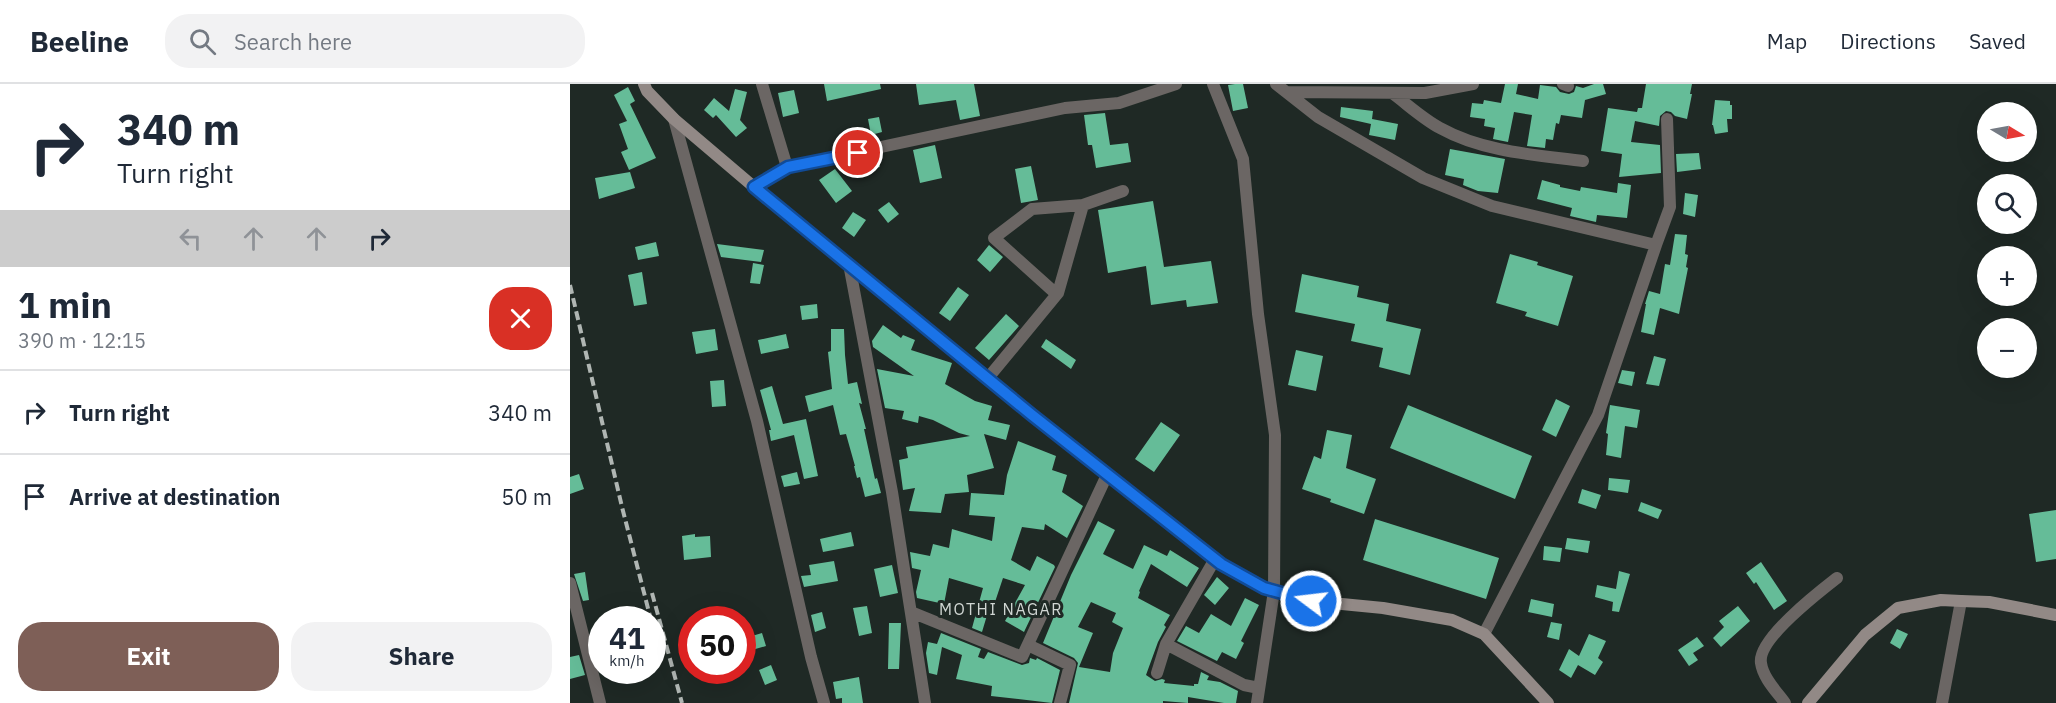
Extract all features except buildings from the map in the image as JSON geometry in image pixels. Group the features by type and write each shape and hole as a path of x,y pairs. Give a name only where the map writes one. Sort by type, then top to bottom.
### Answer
{"main road":[{"path":"644,84 647,91 674,119 754,187 1107,475 1215,559 1264,588 1311,601 1383,608 1452,620 1484,634 1548,703"},
{"path":"1808,703 1865,635 1898,608 1941,600 1989,602 2056,615"}],"street":[{"path":"762,84 788,167"},
{"path":"754,187 788,167 1065,108 1119,103 1176,84"},
{"path":"1213,84 1243,159 1258,314 1275,435 1274,591 1257,703"},
{"path":"1281,88 1425,93 1473,84"},
{"path":"1281,88 1318,117 1414,172 1482,202 1656,246"},
{"path":"1392,93 1440,128 1482,145 1531,155 1583,161"},
{"path":"674,119 757,421 824,703"},
{"path":"1484,634 1598,415 1670,207 1667,119"},
{"path":"1058,293 994,238 1032,209 1083,205 1123,191"},
{"path":"988,378 1058,293 1083,205"},
{"path":"849,264 892,492 925,703"},
{"path":"910,612 1022,657 1107,475"},
{"path":"1157,673 1166,644 1215,559"},
{"path":"1785,703 1764,674 1760,663 1761,654 1776,633 1809,599 1838,578"},
{"path":"570,583 600,703"},
{"path":"1942,703 1961,601"},
{"path":"1166,644 1244,685 1259,688"},
{"path":"1028,645 1070,665 1060,703"}],"railway":[{"path":"570,285 647,606"},
{"path":"652,593 682,703"}],"district":[{"name":"MOTHI NAGAR","path":"1001,609"}],"route":[{"path":"858,153 788,167 754,187 1032,415 1221,564 1264,588 1311,601"}]}
